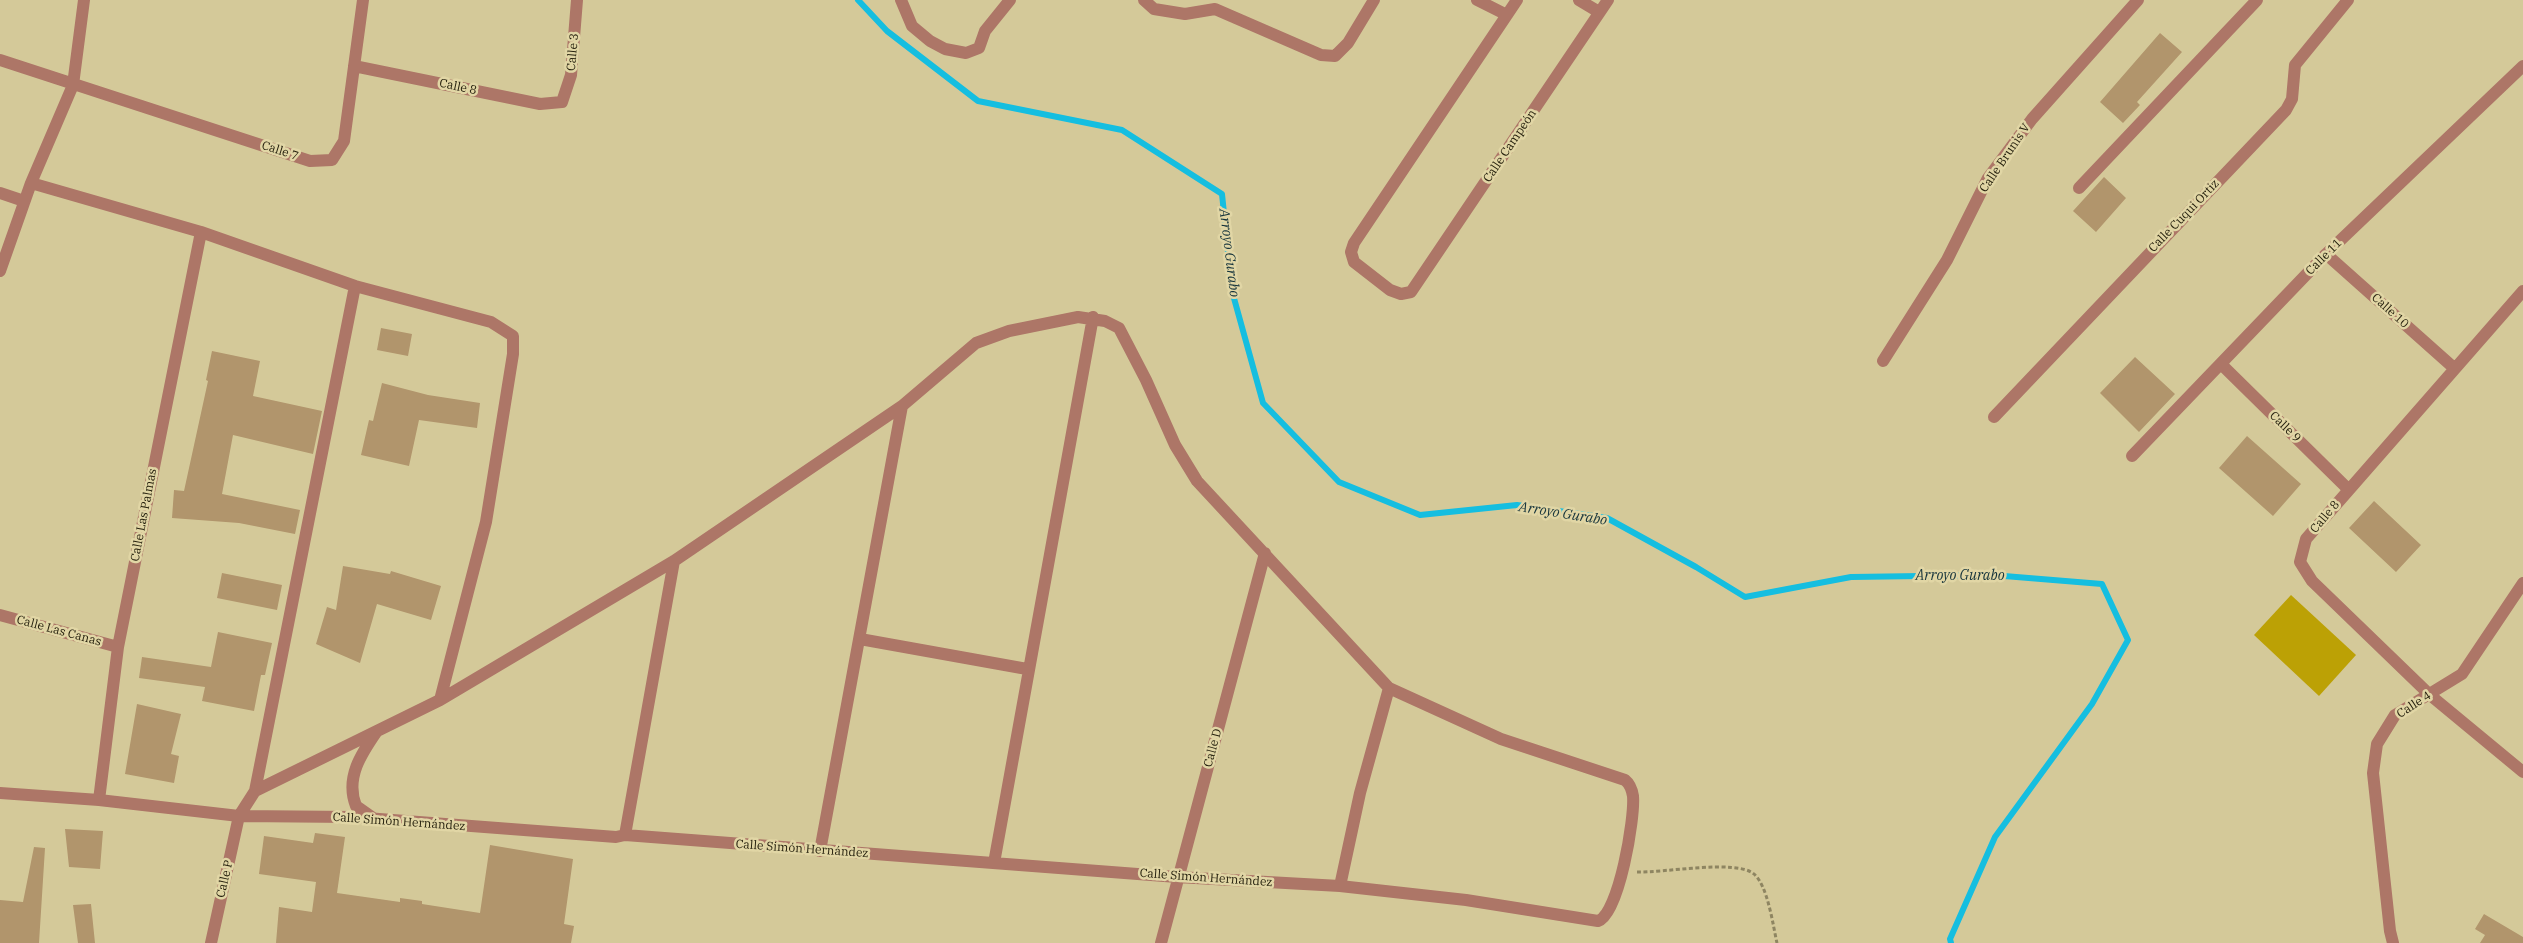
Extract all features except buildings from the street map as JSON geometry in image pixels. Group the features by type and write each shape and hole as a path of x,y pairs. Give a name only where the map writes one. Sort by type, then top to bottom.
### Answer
{"street":[{"path":"0,271 30,183 73,84 84,0"},
{"name":"Calle 7","path":"73,84 310,161 332,160 344,141 363,0"},
{"name":"Calle 3","path":"562,102 571,75 577,0"},
{"path":"901,0 912,26 930,41 945,49 966,53 979,48 985,31 1010,0"},
{"path":"1144,0 1154,9 1184,14 1218,5 1321,55 1335,56 1348,43 1374,0"},
{"path":"1477,0 1507,15 1517,0"},
{"path":"1578,0 1599,12"},
{"name":"Calle Campeón","path":"1507,15 1354,243 1351,252 1354,262 1390,290 1401,294 1411,292 1608,0"},
{"name":"Calle Brunis V","path":"1883,361 1946,260 1988,178 2032,119 2138,0"},
{"path":"2078,188 2257,0"},
{"name":"Calle Cuqui Ortiz","path":"1994,417 2286,110 2292,99 2296,66 2348,0"},
{"path":"0,60 73,84"},
{"name":"Calle 8","path":"354,66 540,104 562,102"},
{"name":"Calle 11","path":"2132,456 2222,365 2326,254 2523,66"},
{"path":"30,183 200,232 355,286 491,322 513,336 513,354 486,522 440,700"},
{"path":"0,193 24,201"},
{"name":"Calle Las Palmas","path":"99,800 118,647 200,232"},
{"name":"Calle 10","path":"2326,254 2454,368"},
{"path":"239,816 255,791 355,286"},
{"name":"Calle 8","path":"2523,291 2306,539 2300,562 2312,581 2430,695 2523,772"},
{"path":"255,791 440,700 674,561 902,406 976,343 1039,323 1078,317 1093,318 1119,328 1146,380 1175,446 1197,481 1266,553 1389,688 1501,739 1625,780 1630,784 1633,795 1633,808 1622,872"},
{"path":"994,863 1027,669 1093,318"},
{"name":"Calle 9","path":"2222,365 2348,489"},
{"path":"820,851 902,406"},
{"name":"Calle D","path":"1161,943 1177,877 1266,553"},
{"path":"625,835 674,561"},
{"name":"Calle 4","path":"2393,943 2390,931 2373,773 2377,744 2395,715 2462,674 2523,583"},
{"name":"Calle Las Canas","path":"0,615 118,647"},
{"path":"860,638 1027,669"},
{"path":"1340,886 1360,793 1389,688"},
{"path":"376,819 356,806 352,788 357,762 377,731"},
{"name":"Calle Simón Hernández","path":"0,793 99,800 239,816 376,819 616,837 625,835 1177,877 1340,886 1466,900 1591,920 1603,919 1617,892 1622,872"},
{"name":"Calle P","path":"211,943 239,816"}],"path":[{"path":"1622,872 1660,873 1722,866 1742,868 1755,875 1764,891 1777,943"}],"shaded area":[{"path":"2291,595 2356,655 2319,696 2254,635"}],"waterway":[{"name":"Arroyo Gurabo","path":"858,0 887,31 978,101 1122,130 1222,194 1232,291 1263,403 1339,482 1420,515 1517,505 1607,518 1696,567 1745,597 1851,577 1992,575 2102,584 2128,640 2092,704 1995,837 1950,939 1951,943"}]}
